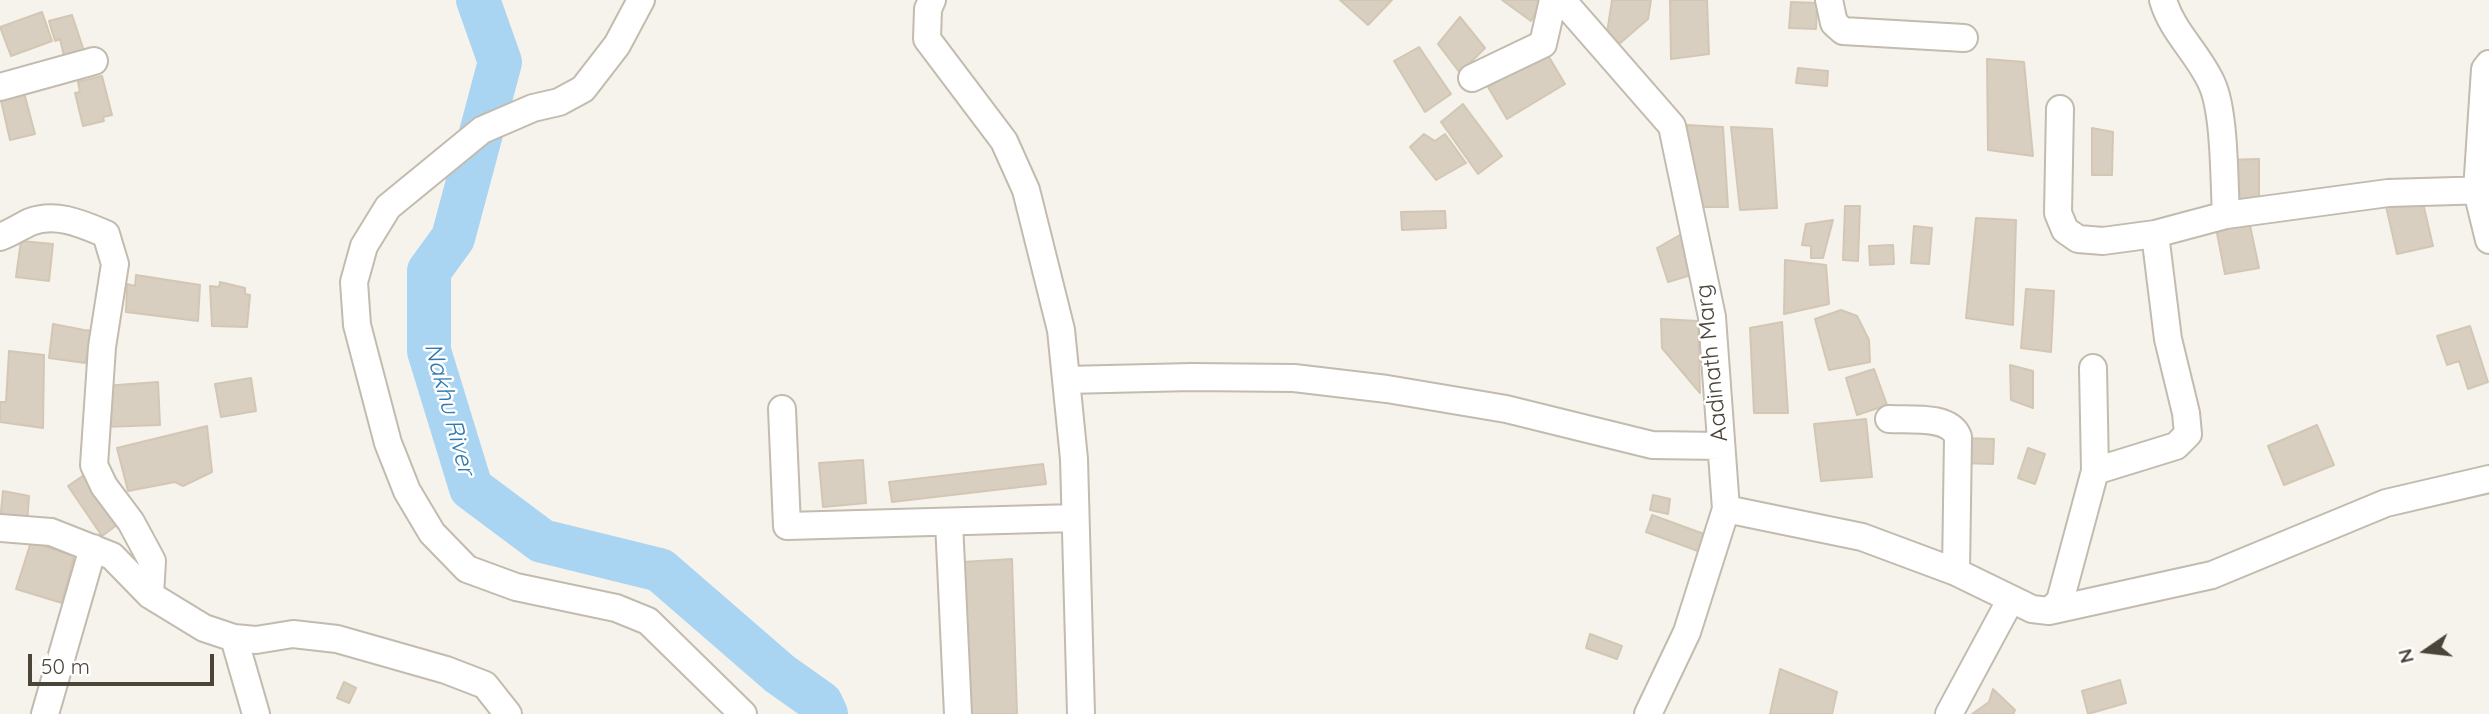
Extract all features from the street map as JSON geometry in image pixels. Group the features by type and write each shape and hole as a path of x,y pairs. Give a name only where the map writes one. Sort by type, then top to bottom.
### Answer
{"street":[{"path":"641,0 617,45 583,89 559,102 533,108 482,130 388,207 364,247 354,282 357,325 388,443 407,491 432,533 467,569 516,587 616,608 648,621 743,714"},
{"path":"932,0 926,39 1004,141 1026,190 1061,330 1074,459 1081,714"},
{"path":"1472,78 1542,44 1553,0"},
{"name":"Aadinath Marg","path":"1562,0 1672,126 1712,317 1726,509 1687,632 1648,714"},
{"path":"1829,0 1835,23 1843,31 1964,38"},
{"path":"2163,0 2176,30 2200,61 2213,86 2219,113 2226,215"},
{"path":"0,87 94,61"},
{"path":"2489,64 2485,69 2483,190 2489,240"},
{"path":"2060,109 2057,214 2065,230 2078,239 2103,241 2155,234 2226,215 2388,193 2483,190"},
{"path":"0,237 33,221 58,219 75,221 106,234 115,264 102,347 94,466 104,486 131,522 152,561 150,595"},
{"path":"2095,471 2176,446 2188,434 2186,413 2168,339 2155,234"},
{"path":"2049,611 2060,601 2095,471 2093,368"},
{"path":"1066,380 1294,378 1387,389 1506,410 1652,445 1721,446"},
{"path":"782,409 787,526 1075,518"},
{"path":"1889,419 1940,422 1956,430 1956,572"},
{"path":"1726,509 1862,537 1956,572 2032,610 2049,611 2212,575 2386,503 2489,479"},
{"path":"949,522 958,714"},
{"path":"0,528 51,533 112,556 150,595 204,628 234,638 257,640 293,634 337,639 446,670 485,685 508,714"},
{"path":"45,714 93,548"},
{"path":"1949,713 2011,599"},
{"path":"234,638 256,714"}],"building":[{"path":"1340,0 1392,0 1368,25"},
{"path":"1502,0 1543,0 1531,21"},
{"path":"1612,0 1651,0 1648,19 1618,45 1607,33"},
{"path":"1670,0 1707,0 1709,54 1671,59"},
{"path":"1791,2 1817,3 1816,29 1789,28"},
{"path":"42,12 52,41 11,56 0,27"},
{"path":"72,15 85,54 65,60 60,39 55,41 49,21"},
{"path":"1460,17 1485,48 1460,73 1438,44"},
{"path":"1419,47 1451,94 1425,112 1394,61"},
{"path":"1546,52 1565,84 1507,119 1488,87"},
{"path":"1987,59 2024,62 2033,156 1988,150"},
{"path":"1798,68 1828,71 1827,86 1796,83"},
{"path":"102,76 112,115 103,117 104,121 83,126 75,93 80,92 78,82"},
{"path":"22,85 35,134 10,140 0,96"},
{"path":"1463,104 1502,156 1478,174 1441,122"},
{"path":"1687,125 1723,127 1728,207 1690,207"},
{"path":"1731,127 1772,129 1777,208 1740,210"},
{"path":"2092,128 2113,132 2112,175 2092,175"},
{"path":"1424,134 1435,141 1445,134 1466,163 1436,180 1410,147"},
{"path":"2259,159 2259,202 2228,199 2226,160"},
{"path":"2422,199 2433,246 2397,254 2385,202"},
{"path":"1845,206 1860,206 1858,261 1843,260"},
{"path":"1445,211 1446,228 1402,230 1401,212"},
{"path":"2248,216 2259,268 2225,274 2215,223"},
{"path":"1976,218 2016,220 2013,325 1966,318"},
{"path":"1833,220 1823,258 1811,258 1811,246 1802,245 1806,224"},
{"path":"1914,226 1932,228 1929,264 1911,263"},
{"path":"1687,231 1698,273 1668,282 1657,248"},
{"path":"21,241 53,244 49,281 16,277"},
{"path":"1893,245 1894,264 1870,265 1869,246"},
{"path":"1785,260 1826,265 1829,304 1784,314"},
{"path":"136,275 200,285 198,321 126,312 127,284 135,286"},
{"path":"220,282 245,288 245,294 250,295 247,327 212,326 210,286 219,287"},
{"path":"2026,289 2054,291 2051,352 2021,348"},
{"path":"1841,310 1857,316 1869,340 1870,362 1829,370 1815,319"},
{"path":"1661,319 1698,321 1700,393 1662,348"},
{"path":"1782,322 1788,413 1754,413 1750,328"},
{"path":"53,324 103,332 89,346 85,363 49,358"},
{"path":"2470,326 2488,382 2468,389 2459,361 2447,365 2437,336"},
{"path":"9,351 44,355 43,428 0,422 0,402 6,402"},
{"path":"2010,365 2033,371 2033,408 2011,400"},
{"path":"1874,369 1887,405 1857,415 1846,378"},
{"path":"251,378 256,411 221,417 215,384"},
{"path":"158,382 160,425 102,427 104,386"},
{"path":"1866,419 1872,477 1821,481 1814,424"},
{"path":"2317,425 2334,465 2284,485 2268,446"},
{"path":"207,426 212,472 183,486 175,482 128,491 117,448"},
{"path":"1962,438 1994,439 1993,464 1961,463"},
{"path":"2028,448 2045,454 2035,484 2018,478"},
{"path":"863,460 866,503 823,507 819,463"},
{"path":"1043,464 1046,484 892,502 889,482"},
{"path":"87,473 121,522 102,536 68,486"},
{"path":"3,491 29,496 27,524 0,521"},
{"path":"1653,495 1670,499 1668,514 1650,510"},
{"path":"1652,515 1715,538 1709,555 1646,532"},
{"path":"31,542 74,556 62,603 16,589"},
{"path":"1012,559 1017,714 968,714 962,562"},
{"path":"1590,634 1622,646 1617,659 1586,648"},
{"path":"1780,669 1837,692 1832,714 1770,714"},
{"path":"2120,680 2126,703 2088,714 2082,691"},
{"path":"344,682 356,688 349,703 337,698"},
{"path":"1993,689 2015,710 2013,714 1972,714 1989,702"}],"waterway":[{"name":"Nakhu River","path":"478,0 500,62 453,238 429,271 429,351 471,488 542,541 660,570 780,674 821,703 826,714"}]}
